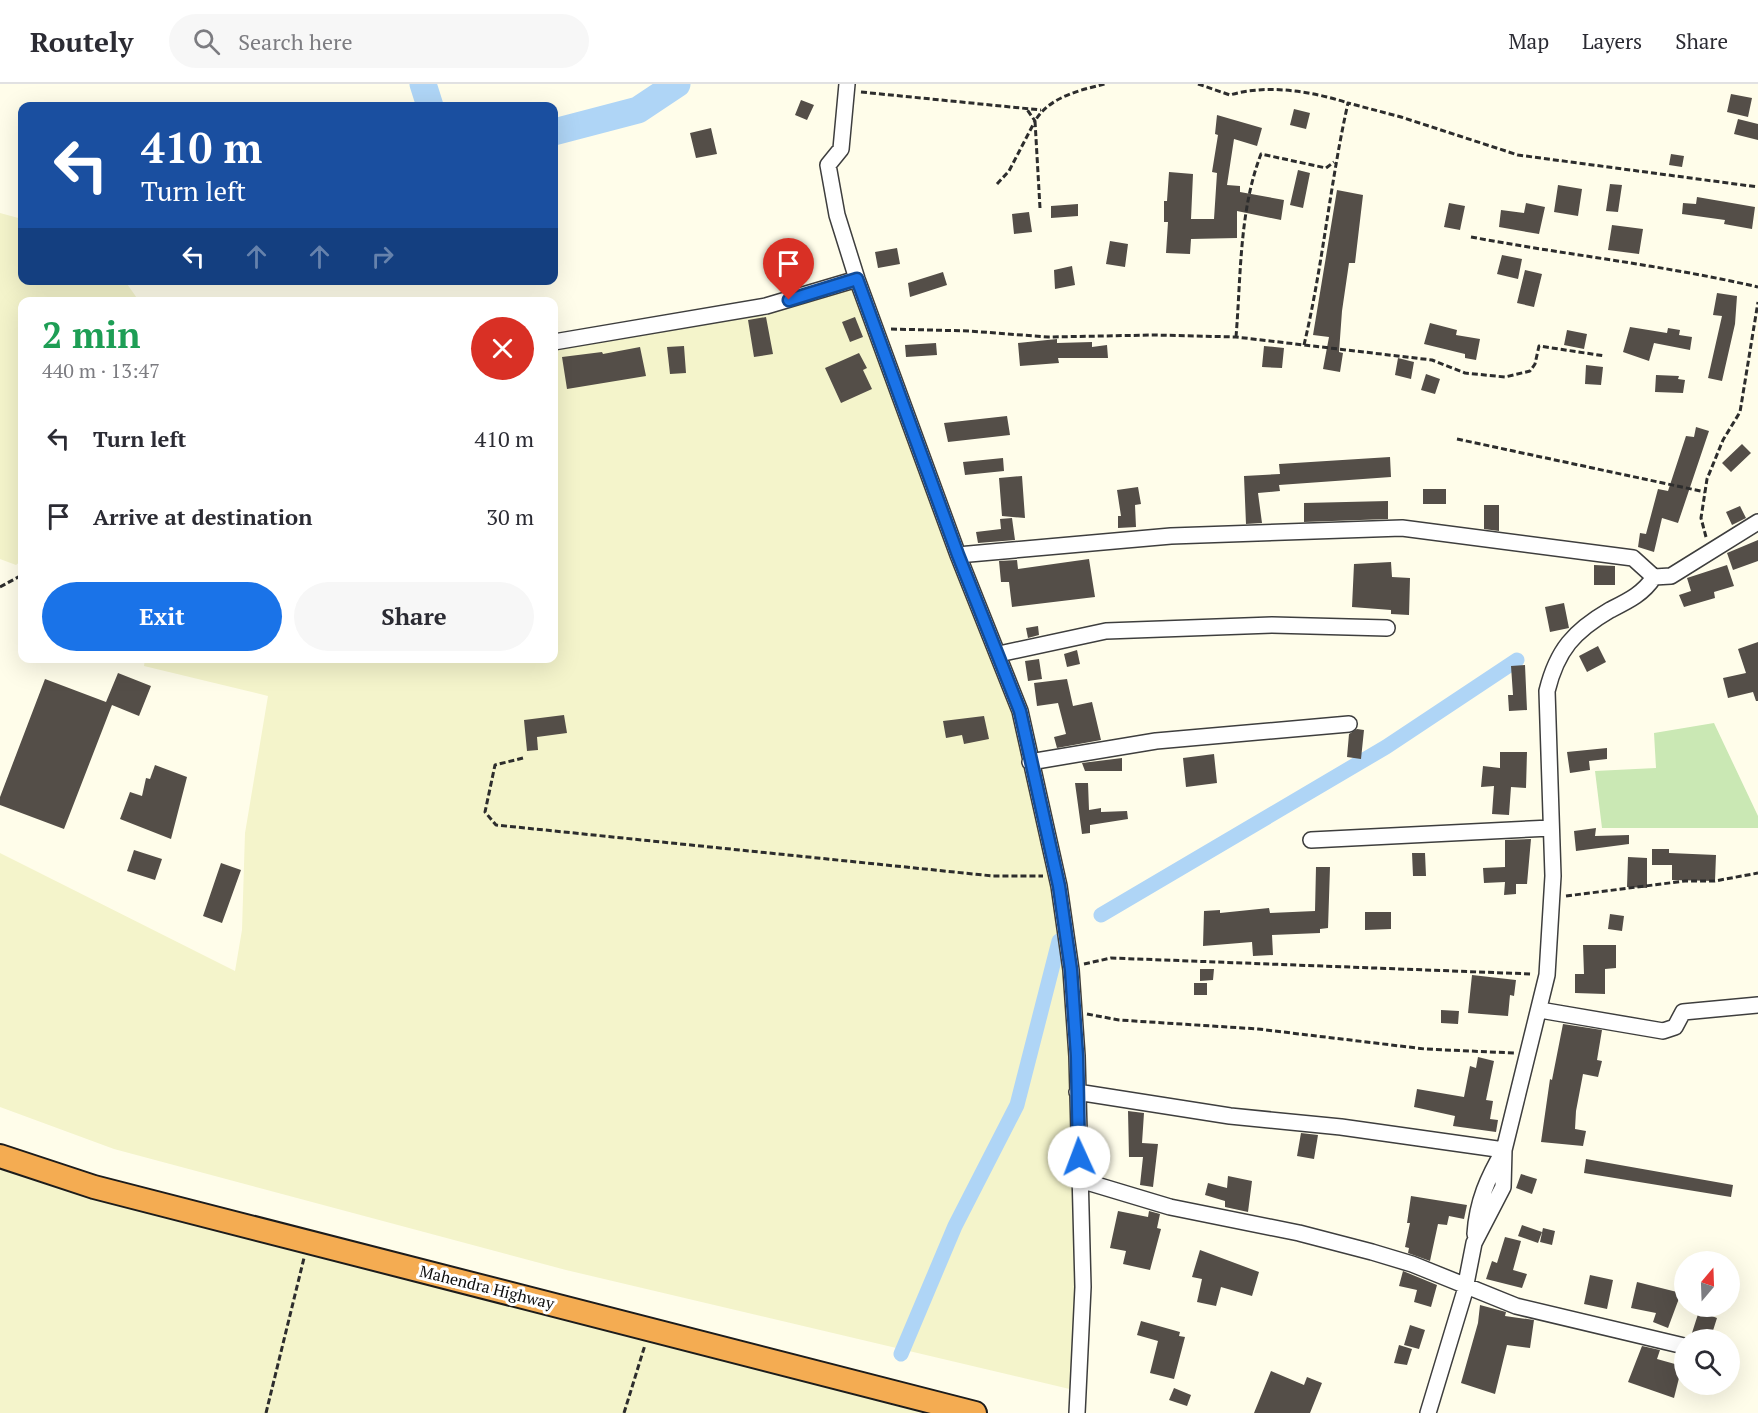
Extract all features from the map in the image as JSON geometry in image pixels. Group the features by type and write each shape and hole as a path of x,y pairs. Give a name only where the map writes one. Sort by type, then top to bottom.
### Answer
{"highway":[{"name":"Mahendra Highway","path":"0,1156 94,1187 975,1413"}],"street":[{"path":"847,87 841,149 828,165 837,215 857,279 958,555 1020,711 1057,876 1071,970 1074,1011 1083,1287 1077,1413"},
{"path":"558,341 766,306 857,279"},
{"path":"958,555 1172,536 1402,528 1633,558 1654,577 1671,576 1758,522"},
{"path":"1428,1413 1465,1285 1474,1243 1503,1187 1504,1150 1530,1055 1548,975 1552,898 1547,691 1554,664 1570,640 1605,613 1645,591 1654,577"},
{"path":"999,654 1106,632 1272,625 1387,627"},
{"path":"1030,762 1156,741 1349,724"},
{"path":"1311,840 1551,828"},
{"path":"1540,1010 1663,1030 1676,1027 1683,1012 1758,1005"},
{"path":"1077,1092 1230,1116 1341,1126 1504,1150"},
{"path":"1080,1180 1170,1207 1288,1231 1372,1252 1412,1264 1516,1306 1674,1344"}],"path":[{"path":"997,184 1009,171 1041,110 1073,92 1105,84"},
{"path":"1198,84 1230,95 1242,90 1264,87 1306,89 1518,155 1758,187"},
{"path":"847,87 1041,110"},
{"path":"1304,345 1320,265 1334,162 1348,103"},
{"path":"1026,108 1035,121 1041,208"},
{"path":"1236,337 1246,215 1254,172 1262,154 1326,168 1334,162"},
{"path":"1472,237 1614,261 1676,268 1758,287"},
{"path":"1710,551 1701,518 1707,479 1723,440 1740,412 1757,322 1758,302"},
{"path":"877,329 969,331 1048,337 1155,335 1236,337 1432,360 1465,373 1505,377 1530,371 1535,364 1539,346 1605,356"},
{"path":"1456,439 1705,492"},
{"path":"0,586 18,577"},
{"path":"523,758 495,765 485,812 496,825 993,876 1057,876"},
{"path":"1552,898 1685,881 1715,881 1758,873"},
{"path":"1071,970 1094,960 1111,958 1548,975"},
{"path":"1074,1011 1119,1020 1258,1029 1425,1049 1530,1055"},
{"path":"266,1413 308,1241"},
{"path":"624,1413 650,1329"}],"green space":[{"path":"0,213 18,218 18,285 128,285 136,297 18,297 18,563 16,565 0,559"},
{"path":"857,279 1020,711 1071,970 1078,1391 566,1270 114,1149 0,1107 0,853 235,971 242,930 245,833 268,696 144,666 144,663 558,663 558,341 766,306"},
{"path":"1714,723 1758,816 1758,828 1602,828 1595,771 1656,768 1654,733"},
{"path":"0,1156 975,1413 0,1413"}],"building":[{"path":"1731,94 1752,98 1748,117 1727,112"},
{"path":"801,100 814,105 807,120 795,115"},
{"path":"1294,109 1310,113 1306,129 1290,125"},
{"path":"1217,115 1262,128 1257,146 1234,139 1227,185 1240,186 1240,192 1284,200 1281,220 1237,211 1237,238 1191,239 1190,254 1166,253 1168,222 1164,222 1164,201 1167,201 1169,172 1193,174 1191,219 1214,219 1217,173 1212,172 1218,135 1215,134"},
{"path":"1738,119 1758,124 1758,140 1734,134"},
{"path":"711,128 717,154 696,158 690,133"},
{"path":"1671,154 1684,156 1682,167 1669,165"},
{"path":"1298,170 1310,173 1303,208 1290,205"},
{"path":"1610,184 1622,185 1618,212 1606,211"},
{"path":"1558,185 1582,189 1578,216 1554,212"},
{"path":"1337,190 1363,195 1355,263 1349,263 1342,311 1339,352 1343,353 1340,372 1323,369 1329,337 1313,335"},
{"path":"1697,197 1755,207 1752,229 1724,224 1725,220 1682,214 1683,203 1696,204"},
{"path":"1449,203 1465,206 1460,230 1444,227"},
{"path":"1526,203 1545,207 1539,234 1499,227 1501,210 1524,213"},
{"path":"1078,204 1078,216 1051,218 1051,206"},
{"path":"1029,212 1032,232 1014,234 1012,214"},
{"path":"1612,225 1643,229 1639,254 1608,250"},
{"path":"1110,241 1128,244 1125,267 1106,264"},
{"path":"897,248 900,264 878,268 875,252"},
{"path":"1502,255 1522,259 1518,279 1497,274"},
{"path":"1072,266 1075,285 1055,289 1054,270"},
{"path":"1525,270 1542,274 1534,307 1517,303"},
{"path":"943,272 947,285 910,297 908,283"},
{"path":"1717,293 1737,296 1735,324 1722,381 1708,378 1722,316 1713,315"},
{"path":"766,317 773,354 754,357 748,320"},
{"path":"855,317 863,337 850,342 842,322"},
{"path":"1430,323 1457,330 1456,335 1480,339 1476,360 1465,358 1465,354 1424,344"},
{"path":"1630,327 1667,333 1668,328 1680,330 1679,335 1692,337 1690,350 1654,343 1649,361 1623,352"},
{"path":"1567,330 1587,334 1584,349 1564,345"},
{"path":"1057,339 1057,343 1092,342 1092,347 1107,345 1108,358 1058,358 1059,363 1020,366 1018,343"},
{"path":"936,343 937,355 906,357 905,345"},
{"path":"684,346 686,373 670,374 667,347"},
{"path":"1264,346 1284,348 1282,368 1262,367"},
{"path":"640,347 646,376 567,389 562,357 602,352 603,354"},
{"path":"859,353 867,368 863,370 872,389 841,403 825,368"},
{"path":"1398,358 1414,362 1411,379 1395,375"},
{"path":"1586,365 1603,367 1601,385 1585,384"},
{"path":"1426,374 1440,379 1435,394 1421,390"},
{"path":"1656,375 1679,376 1678,379 1685,380 1683,393 1655,392"},
{"path":"1007,416 1010,435 948,442 944,423"},
{"path":"1696,427 1709,431 1678,523 1662,518 1654,552 1638,547 1640,533 1646,534 1658,489 1668,491 1686,436 1694,437"},
{"path":"1742,444 1751,453 1731,472 1722,463"},
{"path":"1390,457 1391,477 1279,485 1280,491 1258,493 1262,523 1246,524 1244,476 1280,474 1279,464"},
{"path":"1003,458 1004,471 965,475 963,462"},
{"path":"1022,476 1025,518 1002,516 999,478"},
{"path":"1138,487 1141,504 1135,505 1136,527 1118,528 1118,516 1121,516 1117,490"},
{"path":"1423,489 1446,489 1446,504 1423,504"},
{"path":"1388,501 1388,519 1304,522 1304,503"},
{"path":"1484,505 1499,505 1499,531 1484,529"},
{"path":"1740,506 1746,518 1732,525 1726,512"},
{"path":"1012,518 1015,540 978,543 976,532 1001,529 1000,519"},
{"path":"1758,540 1758,561 1733,570 1727,553"},
{"path":"1089,559 1095,597 1012,607 1009,582 1001,582 999,561 1017,560 1018,569"},
{"path":"1391,562 1392,577 1410,578 1409,615 1391,614 1391,610 1352,607 1354,564"},
{"path":"1594,565 1615,566 1615,585 1594,585"},
{"path":"1727,565 1734,586 1714,592 1715,598 1684,607 1679,595 1691,591 1687,578"},
{"path":"1564,603 1569,628 1550,632 1545,607"},
{"path":"1038,626 1039,635 1028,638 1026,628"},
{"path":"1758,642 1758,701 1753,692 1728,698 1723,678 1746,673 1738,649"},
{"path":"1598,646 1606,662 1587,672 1579,656"},
{"path":"1077,650 1080,664 1067,667 1064,654"},
{"path":"1039,659 1042,679 1028,681 1025,661"},
{"path":"1525,665 1527,710 1509,711 1508,695 1513,695 1511,666"},
{"path":"118,673 151,686 139,716 112,705 64,829 0,805 0,797 45,679 106,702"},
{"path":"1067,679 1073,706 1092,702 1101,740 1057,748 1054,737 1066,734 1058,703 1037,706 1034,683"},
{"path":"564,715 567,733 537,737 538,750 527,751 524,720"},
{"path":"984,716 989,739 964,744 962,735 946,738 943,721"},
{"path":"1357,729 1364,730 1361,759 1347,757 1349,734"},
{"path":"1607,748 1607,759 1589,761 1590,770 1570,773 1567,752"},
{"path":"1500,752 1527,752 1526,788 1511,787 1509,815 1492,814 1494,786 1481,787 1483,766 1500,768"},
{"path":"1214,754 1217,783 1186,787 1183,758"},
{"path":"1122,758 1122,771 1085,771 1082,763"},
{"path":"155,765 187,777 171,839 120,819 130,792 142,796 146,778 150,779"},
{"path":"1075,783 1088,783 1089,810 1101,808 1101,812 1127,811 1128,819 1090,825 1090,833 1082,834"},
{"path":"1596,828 1595,836 1629,835 1629,844 1576,851 1574,831"},
{"path":"1531,839 1527,884 1516,884 1516,894 1504,895 1505,882 1484,883 1483,868 1505,867 1505,840"},
{"path":"1652,849 1669,849 1669,853 1716,855 1715,881 1672,880 1672,865 1652,865"},
{"path":"134,850 162,859 155,880 127,871"},
{"path":"1412,853 1425,853 1426,876 1413,876"},
{"path":"1628,857 1647,858 1647,888 1627,887"},
{"path":"221,863 241,870 222,923 203,916"},
{"path":"1316,867 1330,867 1328,928 1320,929 1320,933 1272,935 1273,955 1253,956 1252,942 1203,946 1204,911 1220,910 1220,913 1269,908 1270,913 1315,911"},
{"path":"1365,912 1391,912 1391,929 1365,930"},
{"path":"1610,914 1624,916 1622,931 1608,929"},
{"path":"1583,945 1616,945 1616,968 1605,969 1605,994 1575,993 1575,974 1584,974"},
{"path":"1200,969 1214,969 1213,980 1200,981"},
{"path":"1472,975 1516,980 1514,996 1510,995 1508,1016 1468,1013"},
{"path":"1194,983 1207,983 1207,995 1194,995"},
{"path":"1441,1010 1459,1011 1458,1024 1441,1023"},
{"path":"1563,1024 1602,1030 1597,1060 1602,1061 1598,1077 1583,1074 1576,1111 1575,1129 1586,1131 1583,1146 1541,1142 1550,1079 1552,1080"},
{"path":"1478,1057 1494,1061 1486,1100 1493,1101 1490,1119 1498,1120 1496,1132 1453,1126 1455,1116 1414,1107 1417,1089 1464,1097 1470,1066 1476,1068"},
{"path":"1128,1111 1144,1113 1142,1143 1158,1144 1153,1187 1140,1185 1143,1157 1129,1157"},
{"path":"1301,1133 1318,1135 1314,1159 1297,1156"},
{"path":"1586,1159 1733,1185 1731,1197 1584,1173"},
{"path":"1521,1174 1537,1179 1532,1194 1516,1188"},
{"path":"1228,1176 1252,1181 1248,1212 1225,1207 1225,1201 1205,1195 1208,1183 1227,1188"},
{"path":"1411,1196 1467,1205 1464,1219 1449,1216 1447,1225 1438,1224 1430,1261 1408,1253 1409,1248 1405,1247 1410,1223 1407,1223"},
{"path":"1118,1211 1148,1217 1149,1211 1160,1214 1157,1228 1161,1229 1150,1270 1123,1264 1126,1251 1110,1248"},
{"path":"1522,1225 1542,1232 1538,1243 1518,1236"},
{"path":"1543,1228 1555,1231 1552,1245 1540,1242"},
{"path":"1505,1237 1521,1241 1513,1270 1527,1274 1522,1288 1486,1279 1492,1261 1497,1263"},
{"path":"1200,1250 1259,1272 1252,1296 1221,1287 1216,1306 1197,1302 1202,1279 1192,1277"},
{"path":"1403,1271 1437,1285 1431,1307 1414,1302 1417,1290 1399,1286"},
{"path":"1590,1275 1613,1280 1607,1309 1584,1304"},
{"path":"1637,1282 1674,1291 1674,1312 1668,1328 1653,1322 1656,1313 1631,1308"},
{"path":"1480,1305 1506,1312 1505,1316 1534,1320 1530,1348 1507,1345 1495,1394 1461,1383 1478,1323"},
{"path":"1697,1317 1717,1318 1714,1329 1693,1329"},
{"path":"1141,1321 1180,1332 1179,1336 1185,1337 1174,1379 1150,1373 1158,1341 1137,1335"},
{"path":"1410,1325 1425,1330 1419,1349 1404,1345"},
{"path":"1399,1345 1412,1349 1407,1365 1394,1363"},
{"path":"1642,1346 1660,1350 1657,1359 1674,1364 1674,1398 1628,1382"},
{"path":"1271,1371 1304,1385 1307,1377 1322,1383 1310,1413 1254,1413"},
{"path":"1174,1388 1191,1395 1187,1406 1169,1400"}],"waterway":[{"path":"423,84 429,102"},
{"path":"558,131 638,110 677,84"},
{"path":"1101,915 1386,747 1517,660"},
{"path":"901,1354 955,1226 1017,1105 1059,941"}],"route":[{"path":"789,300 857,279 958,555 1020,711 1036,792 1059,886 1071,970 1077,1056 1079,1157"}]}
